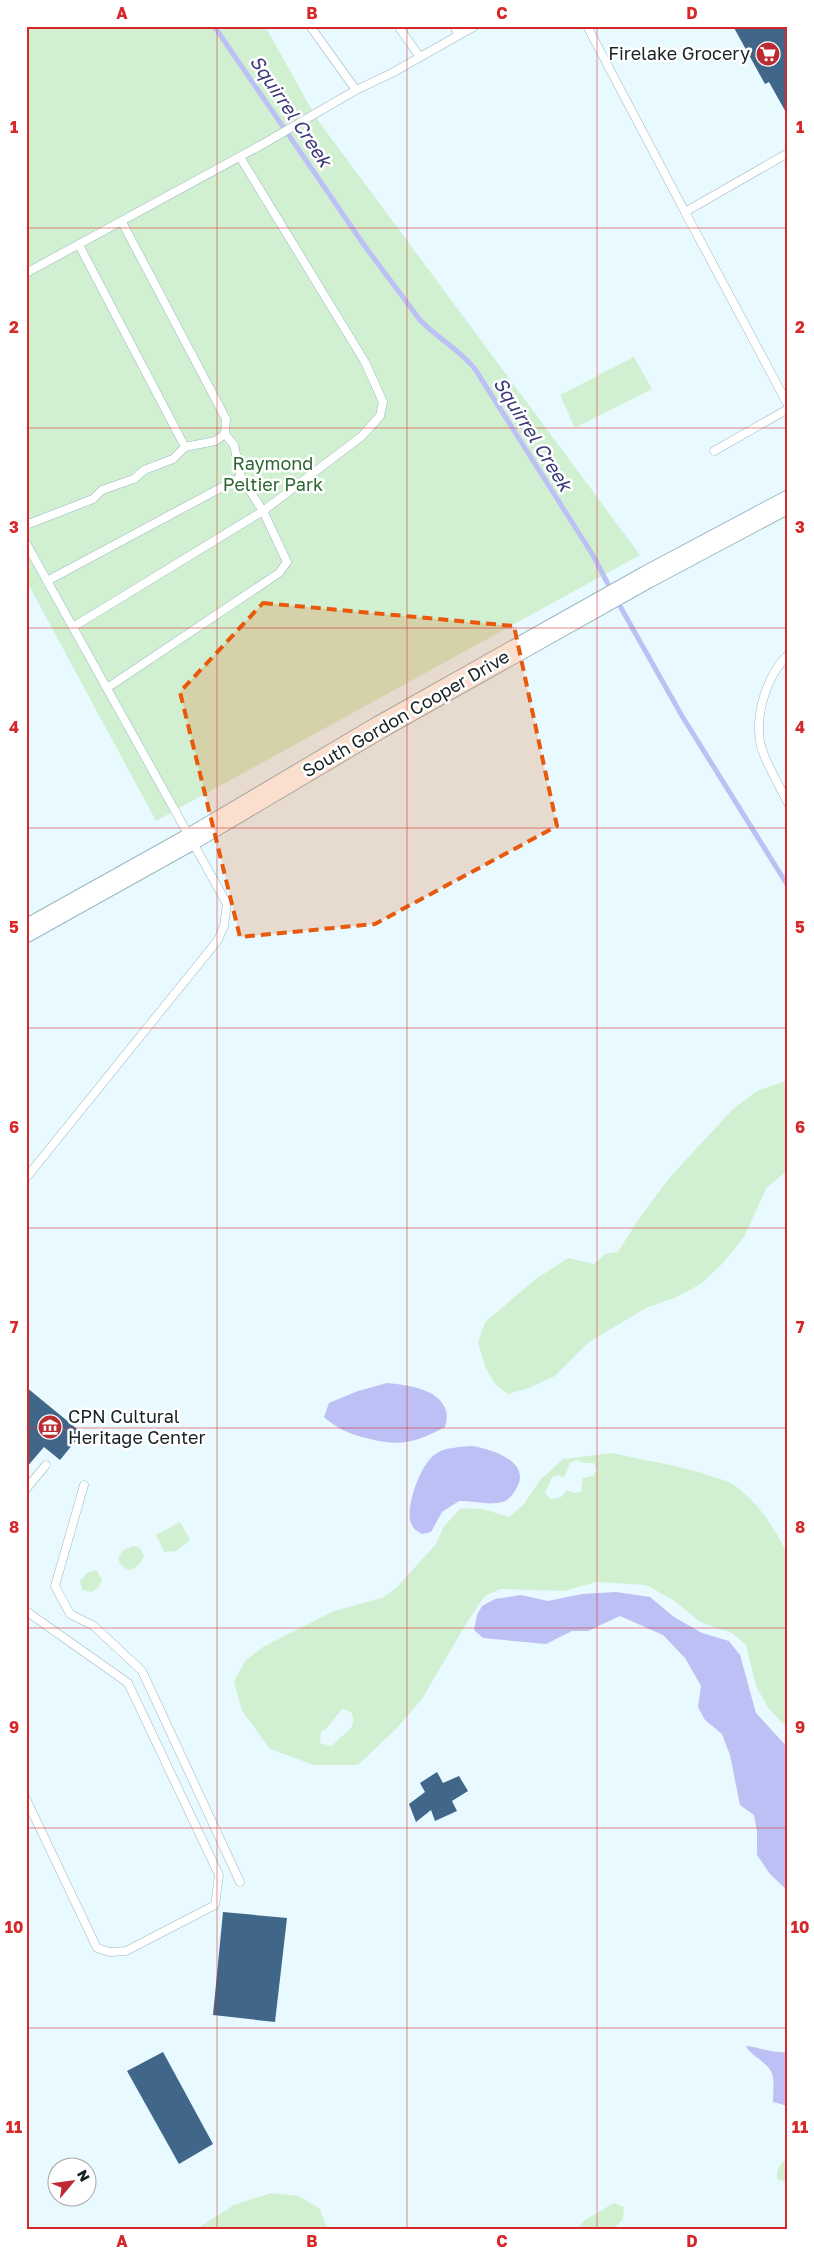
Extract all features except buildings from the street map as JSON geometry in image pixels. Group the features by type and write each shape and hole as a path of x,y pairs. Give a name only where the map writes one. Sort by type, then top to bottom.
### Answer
{"main road":[{"name":"South Gordon Cooper Drive","path":"26,931 191,839 380,727 596,606 788,502"}],"lane":[{"path":"310,26 356,90"},
{"path":"398,26 420,58"},
{"path":"454,26 460,35"},
{"path":"26,273 122,222 356,90 420,58 475,26"},
{"path":"587,26 788,407 714,451"},
{"path":"685,212 788,153"},
{"path":"73,627 263,511 362,436 380,416 383,402 365,362 240,157"},
{"path":"107,688 279,573 287,562 263,511 241,477 234,445 225,434 226,418 122,222"},
{"path":"79,245 185,447"},
{"path":"26,525 93,499 102,490 134,479 144,470 173,459 185,447 216,441 225,434"},
{"path":"48,581 241,477"},
{"path":"26,543 227,904 224,926 218,940 26,1178"},
{"path":"788,655 782,661 770,681 760,710 761,746 788,803"},
{"path":"26,1489 46,1465"},
{"path":"84,1485 55,1586 70,1614 94,1626 142,1671 240,1882"},
{"path":"26,1611 128,1682 219,1875 215,1905 126,1951 110,1952 97,1948 26,1799"}],"highlighted area":[{"path":"263,603 514,626 557,826 375,924 240,937 180,692"}],"green space":[{"name":"Raymond Peltier Park","path":"26,26 265,26 317,119 640,555 156,821 26,580"},
{"path":"634,357 652,389 575,428 560,395"},
{"path":"788,1080 788,1170 767,1187 744,1237 722,1264 701,1284 674,1298 646,1308 589,1342 555,1376 529,1388 508,1394 494,1383 485,1366 478,1342 485,1322 536,1279 568,1258 594,1264 605,1254 618,1252 638,1220 670,1177 733,1109 757,1091"},
{"path":"612,1453 676,1466 729,1482 749,1497 757,1506 771,1524 788,1555 788,1729 768,1708 756,1686 746,1645 732,1633 700,1622 673,1600 646,1585 596,1582 564,1591 500,1589 485,1596 469,1619 422,1699 396,1729 358,1765 314,1765 270,1749 242,1711 234,1682 245,1661 263,1647 334,1611 382,1598 396,1588 436,1544 444,1526 461,1508 483,1509 509,1517 524,1504 540,1480 563,1459","holes":["577,1460 584,1463 594,1463 596,1470 593,1476 583,1478 581,1492 574,1493 567,1490 561,1497 551,1499 545,1493 552,1477 559,1475 564,1478 570,1463","343,1709 351,1712 353,1717 352,1727 331,1746 320,1743 321,1732"]},
{"path":"180,1522 190,1540 176,1551 164,1552 156,1535"},
{"path":"133,1546 140,1548 144,1556 138,1565 131,1570 124,1568 118,1559 122,1551"},
{"path":"96,1570 102,1579 99,1587 91,1592 82,1590 80,1581 87,1573"},
{"path":"788,2160 788,2183 777,2179 777,2171 782,2162"},
{"path":"271,2193 298,2196 319,2208 328,2229 196,2229 234,2205"},
{"path":"614,2203 624,2207 623,2219 613,2229 577,2229 585,2220"}],"water":[{"path":"387,1383 421,1389 437,1397 447,1413 445,1427 425,1437 398,1443 378,1441 349,1433 324,1417 329,1403 358,1391"},
{"path":"472,1446 499,1454 515,1464 519,1471 520,1480 515,1491 502,1502 459,1501 442,1512 431,1532 422,1534 418,1532 410,1520 411,1504 416,1484 426,1465 431,1458 441,1451"},
{"path":"616,1592 650,1597 674,1617 702,1633 729,1641 740,1655 756,1713 788,1748 788,1891 770,1874 757,1855 757,1832 754,1815 740,1805 730,1755 722,1734 705,1720 698,1707 701,1686 685,1658 663,1635 620,1616 588,1631 572,1631 546,1644 483,1638 474,1630 477,1615 482,1606 495,1599 521,1595 548,1601 582,1594"},
{"path":"746,2046 777,2052 788,2052 788,2106 773,2102 773,2077 771,2072"}],"waterway":[{"name":"Squirrel Creek","path":"214,26 364,245 420,320 462,355 475,369 594,557 611,590"},
{"name":"Squirrel Creek","path":"616,599 682,716 788,886"}],"place":[{"name":"Firelake Grocery","path":"768,54"},
{"name":"CPN Cultural Heritage Center","path":"50,1427"}]}
